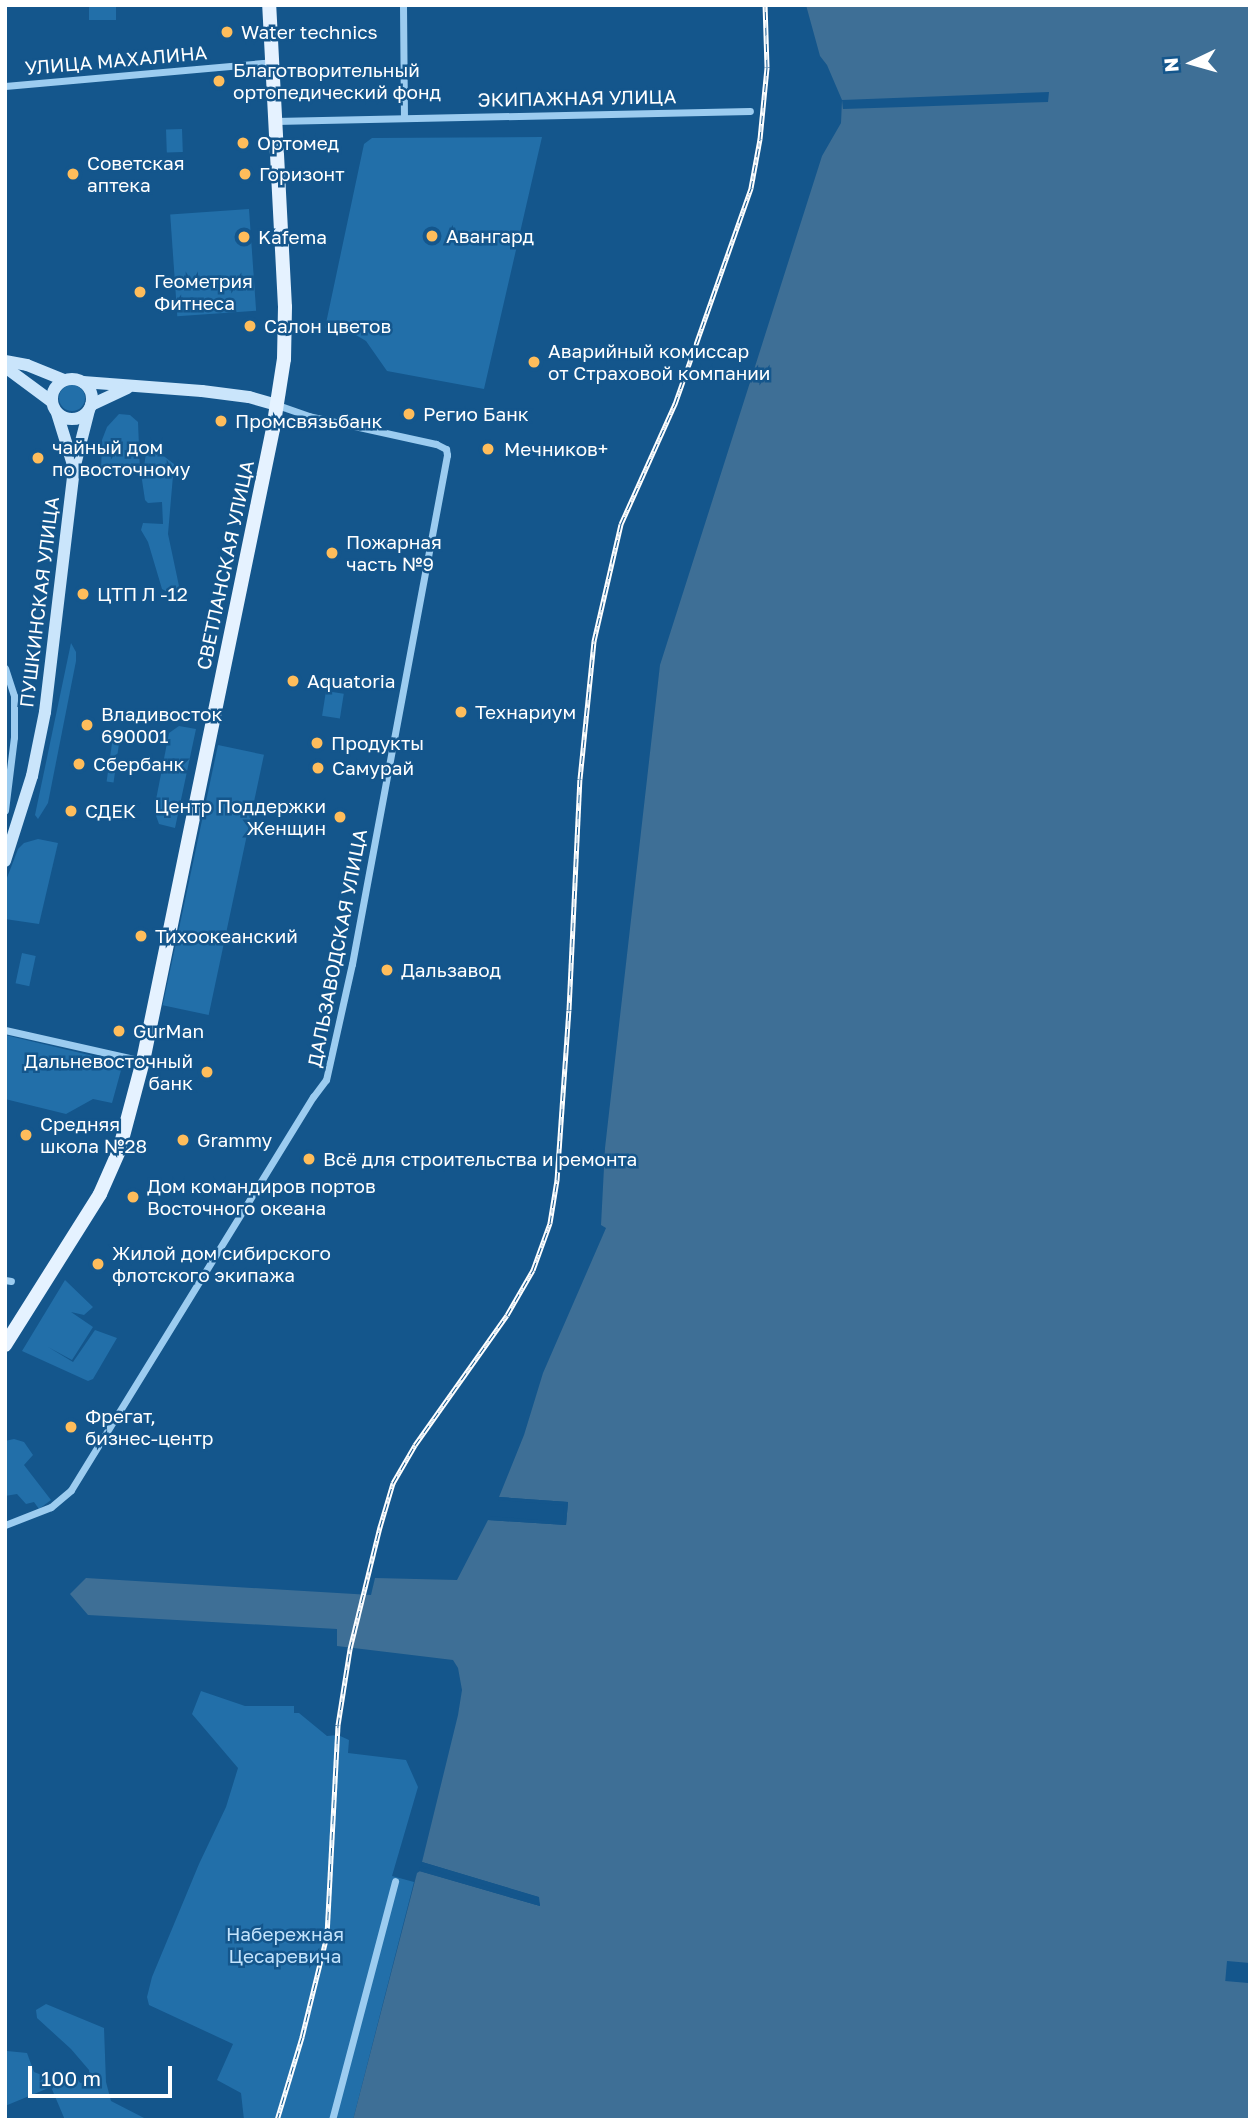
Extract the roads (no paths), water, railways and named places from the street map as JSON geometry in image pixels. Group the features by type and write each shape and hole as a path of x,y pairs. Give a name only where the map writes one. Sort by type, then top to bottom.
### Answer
{"main road":[{"name":"СВЕТЛАНСКАЯ УЛИЦА","path":"5,1345 100,1194 118,1156 143,1060 277,405 284,359 285,307 269,5"},
{"path":"5,361 27,365 64,380 249,397 277,405"},
{"path":"5,367 54,407 74,419 116,391 137,385"},
{"path":"54,407 52,392 64,380"},
{"path":"83,382 91,392 90,407"},
{"name":"ПУШКИНСКАЯ УЛИЦА","path":"54,407 74,469"},
{"name":"ПУШКИНСКАЯ УЛИЦА","path":"5,861 33,776 46,712 74,469 90,407"}],"street":[{"path":"403,5 404,118"},
{"name":"УЛИЦА МАХАЛИНА","path":"5,86 272,62"},
{"name":"ЭКИПАЖНАЯ УЛИЦА","path":"275,121 750,111"},
{"name":"ДАЛЬЗАВОДСКАЯ УЛИЦА","path":"5,1525 51,1507 71,1490 326,1080 352,964 433,533 446,449 436,444 309,416 277,405"},
{"path":"5,667 14,696 14,737 5,810"},
{"path":"5,1030 143,1060"},
{"path":"332,2120 396,1881"}],"railway":[{"path":"277,2120 302,2037 327,1935 338,1725 350,1649 393,1483 415,1445 507,1315 533,1270 550,1223 557,1180 569,1010 580,779 594,641 621,524 675,404 751,188 760,139 767,67 765,5"}],"place":[{"name":"Water technics","path":"227,32"},
{"name":"Благотворительный ортопедический фонд","path":"219,81"},
{"name":"Ортомед","path":"243,143"},
{"name":"Советская аптека","path":"73,174"},
{"name":"Горизонт","path":"245,174"},
{"name":"Авангард","path":"432,236"},
{"name":"Kafema","path":"244,237"},
{"name":"Геометрия Фитнеса","path":"140,292"},
{"name":"Салон цветов","path":"250,326"},
{"name":"Аварийный комиссар от Страховой компании","path":"534,362"},
{"name":"Регио Банк","path":"409,414"},
{"name":"Промсвязьбанк","path":"221,421"},
{"name":"Мечников+","path":"488,449"},
{"name":"чайный дом по восточному","path":"38,458"},
{"name":"Пожарная часть №9","path":"332,553"},
{"name":"ЦТП Л -12","path":"83,594"},
{"name":"Aquatoria","path":"293,681"},
{"name":"Технариум","path":"461,712"},
{"name":"Владивосток 690001","path":"87,725"},
{"name":"Продукты","path":"317,743"},
{"name":"Сбербанк","path":"79,764"},
{"name":"Самурай","path":"318,768"},
{"name":"СДЕК","path":"71,811"},
{"name":"Центр Поддержки Женщин","path":"340,817"},
{"name":"Тихоокеанский","path":"141,936"},
{"name":"Дальзавод","path":"387,970"},
{"name":"GurMan","path":"119,1031"},
{"name":"Дальневосточный банк","path":"207,1072"},
{"name":"Средняя школа №28","path":"26,1135"},
{"name":"Grammy","path":"183,1140"},
{"name":"Всё для строительства и ремонта","path":"309,1159"},
{"name":"Дом командиров портов Восточного океана","path":"133,1197"},
{"name":"Жилой дом сибирского флотского экипажа","path":"98,1264"},
{"name":"Фрегат, бизнес-центр","path":"71,1427"}],"park label":[{"name":"Набережная Цесаревича","path":"285,1945"}]}
